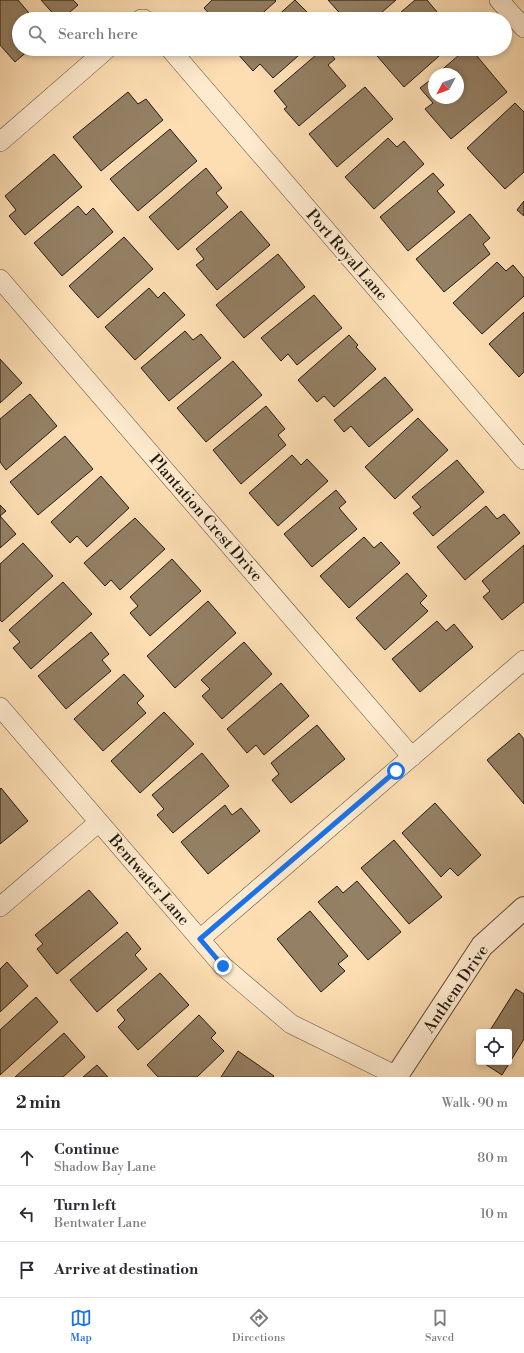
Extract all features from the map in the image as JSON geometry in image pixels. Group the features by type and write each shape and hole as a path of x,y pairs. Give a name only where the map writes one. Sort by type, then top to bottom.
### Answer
{"street":[{"path":"499,0 510,12"},
{"path":"512,15 524,28"},
{"path":"0,142 99,56"},
{"name":"Port Royal Lane","path":"176,56 524,460"},
{"name":"Plantation Crest Drive","path":"0,279 412,757"},
{"path":"200,939 524,660"},
{"name":"Bentwater Lane","path":"0,707 223,966 291,1024 397,1077"},
{"path":"0,907 99,822"},
{"name":"Anthem Drive","path":"397,1077 482,946 524,908"}],"building":[{"path":"0,0 18,0 28,12 12,12 12,56 22,56 15,62 0,45"},
{"path":"41,0 73,0 78,5 70,12 52,12"},
{"path":"212,0 276,1 264,12 208,12 204,8"},
{"path":"295,0 307,12 282,12"},
{"path":"328,0 396,0 382,12 339,12"},
{"path":"415,0 427,0 437,12 401,12"},
{"path":"240,56 298,56 273,78 260,64 253,71"},
{"path":"315,56 333,56 335,59 328,65 346,86 299,126 284,109 287,107 274,91"},
{"path":"377,56 439,56 404,87"},
{"path":"458,56 477,56 507,92 451,139 425,109 432,104 464,104 464,68 444,68"},
{"path":"428,82 428,97 420,88"},
{"path":"365,87 393,119 337,167 309,134"},
{"path":"128,92 138,104 146,99 163,120 101,171 73,137"},
{"path":"515,103 524,112 524,172 505,189 467,148"},
{"path":"170,129 197,161 138,211 110,179"},
{"path":"388,138 397,147 404,141 424,164 374,209 345,177"},
{"path":"54,154 82,187 25,235 9,216 16,210 5,196"},
{"path":"206,168 222,188 216,193 228,207 178,250 149,217"},
{"path":"433,173 444,185 437,191 455,212 408,251 380,217"},
{"path":"524,201 524,216 517,210"},
{"path":"78,206 86,215 93,208 113,232 62,276 34,243"},
{"path":"241,211 270,245 217,290 196,265 204,259 196,249"},
{"path":"470,214 490,238 483,244 490,254 444,292 416,259"},
{"path":"124,237 153,269 98,318 69,286"},
{"path":"278,254 305,287 244,338 216,305"},
{"path":"497,262 506,271 513,265 524,278 524,296 482,334 453,303"},
{"path":"149,288 158,298 164,292 185,315 135,360 105,327"},
{"path":"314,295 342,328 297,365 288,354 281,361 261,338"},
{"path":"524,312 524,372 519,377 489,344"},
{"path":"185,331 193,340 201,334 221,358 169,401 141,368"},
{"path":"349,335 358,345 356,347 376,369 334,407 324,396 317,402 298,380"},
{"path":"0,359 22,383 0,403"},
{"path":"233,361 262,395 206,442 177,408"},
{"path":"385,377 413,410 369,447 351,426 344,432 334,420"},
{"path":"30,394 57,426 6,470 0,462 0,419"},
{"path":"266,406 285,429 278,435 286,445 241,484 213,450"},
{"path":"418,418 448,450 395,499 365,467"},
{"path":"65,436 93,469 38,515 10,482"},
{"path":"292,455 301,465 307,459 328,481 278,526 249,493"},
{"path":"457,460 484,492 433,536 413,513 421,507 412,497"},
{"path":"101,476 129,508 87,547 77,536 70,543 51,522"},
{"path":"336,490 346,502 339,508 357,529 312,567 284,534"},
{"path":"0,505 6,511 0,516"},
{"path":"486,506 497,519 504,514 520,533 465,580 437,547"},
{"path":"0,516 16,534 0,548"},
{"path":"135,518 165,549 120,590 111,580 105,586 84,563"},
{"path":"364,537 374,548 381,542 400,563 349,608 320,576"},
{"path":"23,543 53,576 2,622 0,620 0,564"},
{"path":"524,545 524,602 502,620 483,597 490,591 482,581"},
{"path":"172,559 201,591 150,636 130,613 138,606 130,597"},
{"path":"407,573 427,596 420,603 428,611 385,650 356,618"},
{"path":"63,582 92,614 31,669 13,648 20,642 9,630"},
{"path":"208,601 236,633 175,688 147,656"},
{"path":"437,621 446,631 454,624 473,647 420,692 392,659"},
{"path":"91,632 109,654 102,660 111,671 66,709 38,676"},
{"path":"244,642 272,674 222,719 202,696 210,689 201,680"},
{"path":"124,674 144,696 137,703 146,713 103,751 74,719"},
{"path":"281,683 309,716 264,755 256,745 247,753 227,729"},
{"path":"164,712 194,744 140,793 111,761"},
{"path":"317,725 345,759 291,803 272,780 279,774 271,763"},
{"path":"519,733 524,739 524,804 487,760"},
{"path":"202,753 229,786 173,833 157,815 164,809 152,795"},
{"path":"1,788 28,821 0,844 0,789"},
{"path":"435,803 481,855 458,876 450,868 441,877 402,833"},
{"path":"225,805 232,815 241,808 260,831 208,874 181,842"},
{"path":"394,840 442,897 409,924 361,868"},
{"path":"357,881 401,932 368,960 318,902 337,886 343,893"},
{"path":"89,890 118,923 57,974 37,949 43,944 35,935"},
{"path":"310,911 348,956 338,964 345,971 321,992 277,939"},
{"path":"127,932 141,949 135,955 147,969 97,1012 70,980"},
{"path":"7,962 28,986 0,1012 0,969"},
{"path":"160,973 189,1005 138,1050 118,1027 125,1020 117,1010"},
{"path":"516,989 524,994 524,1039 512,1059 512,1029 491,1029"},
{"path":"36,997 58,1022 0,1075 0,1030"},
{"path":"199,1015 216,1033 211,1038 224,1051 197,1077 158,1077 147,1065"},
{"path":"64,1033 85,1057 63,1077 15,1077"},
{"path":"238,1051 274,1076 221,1077"},
{"path":"97,1065 108,1077 83,1077"},
{"path":"487,1065 508,1065 502,1075"}],"route":[{"path":"223,966 200,939 396,771"}]}
